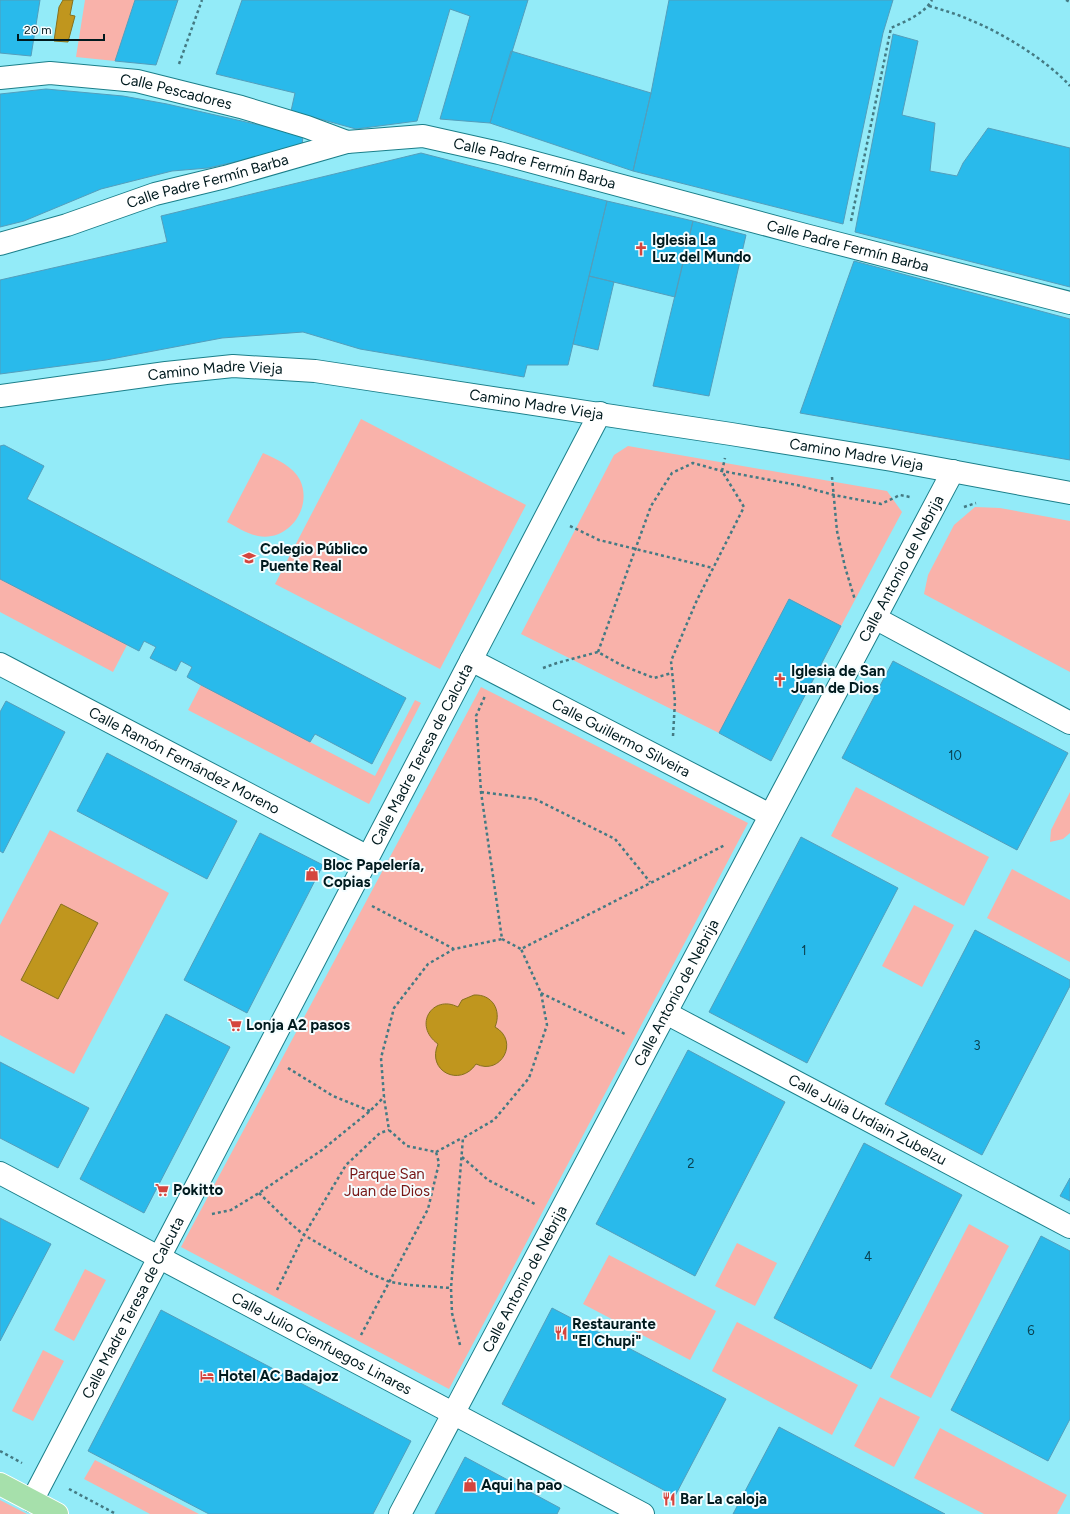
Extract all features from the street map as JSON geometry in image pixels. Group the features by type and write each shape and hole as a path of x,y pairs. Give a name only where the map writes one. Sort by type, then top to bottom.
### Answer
{"highway":[{"path":"0,1484 57,1514"}],"street":[{"name":"Calle Pescadores","path":"0,78 50,73 137,81 241,107 307,127 348,142"},
{"name":"Calle Padre Fermín Barba","path":"0,244 67,225 155,194 225,177 348,142 423,136 499,152 1070,303"},
{"name":"Camino Madre Vieja","path":"0,396 166,373 233,366 315,371 731,434 952,471 1070,493"},
{"name":"Calle Madre Teresa de Calcuta","path":"32,1501 600,413"},
{"name":"Calle Antonio de Nebrija","path":"400,1514 952,471"},
{"path":"875,618 1070,723"},
{"name":"Calle Guillermo Silveira","path":"471,660 770,815"},
{"name":"Calle Ramón Fernández Moreno","path":"0,664 368,858"},
{"name":"Calle Julia Urdiain Zubelzu","path":"666,1013 1070,1227"},
{"name":"Calle Julio Cienfuegos Linares","path":"0,1173 643,1514"}],"path":[{"path":"170,89 202,0"},
{"path":"846,245 891,28 911,19 929,6 932,0"},
{"path":"1066,0 1070,2"},
{"path":"929,6 970,20 1019,45 1062,76 1070,86"},
{"path":"672,765 675,700 671,661 697,600 744,507 722,471 731,434"},
{"path":"833,451 832,473 837,531 845,567 857,607 875,618"},
{"path":"598,652 651,506 672,473 693,463 722,471 797,485 834,495 881,504 900,495"},
{"path":"547,515 599,540 713,568"},
{"path":"502,939 481,792 476,716 485,696 501,702 511,681 557,663 598,652 621,665 654,678 672,673"},
{"path":"481,792 535,799 615,840 650,882"},
{"path":"521,949 650,882 724,846 728,839"},
{"path":"349,894 454,949"},
{"path":"502,939 521,949 541,993 547,1025 529,1078 494,1120 463,1138 436,1152 407,1146 389,1130 384,1097 381,1058 394,1008 428,964 454,949 502,939"},
{"path":"541,993 649,1045"},
{"path":"266,1053 290,1070 333,1096 370,1111"},
{"path":"209,1215 231,1210 259,1194 322,1150 370,1111 384,1097"},
{"path":"265,1314 304,1235 346,1165 380,1133 389,1130"},
{"path":"461,1349 452,1313 451,1288 463,1138"},
{"path":"348,1358 428,1209 439,1163 436,1152"},
{"path":"462,1156 488,1180 559,1214"},
{"path":"259,1194 290,1224 304,1235 368,1273 390,1282 451,1288"}],"green space":[{"path":"85,0 135,0 115,61 76,57"},
{"path":"361,419 526,505 440,669 275,584"},
{"path":"628,446 887,491 902,512 841,626 789,599 719,733 521,634 614,455"},
{"path":"263,453 289,467 297,475 303,490 301,511 296,520 279,534 269,536 250,534 227,522"},
{"path":"975,507 1000,508 1070,521 1070,672 924,594 928,575 954,525"},
{"path":"0,579 127,645 113,672 0,612"},
{"path":"201,685 375,776 415,700 421,703 369,804 188,710"},
{"name":"Parque San Juan de Dios","path":"481,687 748,823 449,1389 181,1247"},
{"path":"856,787 989,857 964,906 831,836"},
{"path":"1070,792 1070,833 1063,839 1050,842 1051,830"},
{"path":"50,830 169,893 74,1074 0,1035 0,925"},
{"path":"1012,869 1070,900 1070,962 987,918"},
{"path":"914,905 954,925 922,987 882,966"},
{"path":"969,1224 1009,1246 931,1398 890,1377"},
{"path":"737,1243 777,1263 755,1306 715,1286"},
{"path":"609,1255 716,1311 690,1360 583,1304"},
{"path":"85,1269 106,1280 74,1341 54,1330"},
{"path":"737,1322 858,1385 832,1435 712,1371"},
{"path":"43,1350 64,1361 33,1421 12,1411"},
{"path":"880,1397 920,1417 894,1467 854,1446"},
{"path":"940,1428 1067,1495 1057,1514 984,1514 914,1478"},
{"path":"95,1460 199,1514 150,1514 84,1479"},
{"path":"0,1500 27,1514 0,1514"}],"shaded area":[{"path":"63,0 73,0 70,15 75,16 68,42 54,41 59,7"},
{"path":"61,904 98,923 58,999 21,980"},
{"path":"474,995 486,997 494,1004 497,1015 495,1027 502,1033 506,1040 507,1048 500,1061 493,1065 485,1066 476,1064 462,1075 446,1073 441,1069 437,1062 436,1054 438,1044 430,1036 426,1021 434,1008 449,1004 458,1007 462,1000"}],"building":[{"path":"0,0 40,0 31,56 0,53"},
{"path":"135,0 178,0 156,65 115,61"},
{"path":"242,0 528,0 490,123 440,119 470,16 450,9 417,121 356,129 291,111 295,93 216,74"},
{"path":"669,0 893,0 883,33 843,224 633,171 651,93"},
{"path":"893,34 918,41 902,115 935,123 930,171 957,176 963,163 988,128 1070,148 1070,287 855,232"},
{"path":"511,51 651,93 633,171 490,123"},
{"path":"46,89 123,96 167,104 303,135 302,147 208,168 172,171 101,189 24,221 0,227 0,94"},
{"path":"421,153 607,201 568,365 527,365 524,377 360,349 303,332 222,338 106,360 0,374 0,280 167,242 161,216"},
{"name":"Iglesia La Luz del Mundo","path":"607,201 693,221 675,297 589,276"},
{"path":"693,221 746,235 709,396 653,386"},
{"path":"854,261 1070,319 1070,460 800,413"},
{"path":"589,276 614,282 598,350 573,344"},
{"path":"4,445 44,466 27,499 406,698 372,764 315,734 310,742 201,685 187,677 192,667 181,661 176,671 150,658 156,647 144,641 139,651 0,579 0,446"},
{"name":"Iglesia de San Juan de Dios","path":"789,599 841,626 771,761 719,733"},
{"path":"893,661 1068,753 1017,850 842,758"},
{"path":"6,701 65,732 3,853 0,851 0,712"},
{"path":"107,753 237,821 207,879 77,811"},
{"path":"260,833 323,865 247,1013 184,980"},
{"path":"801,837 898,888 807,1063 709,1012"},
{"path":"975,930 1070,980 1070,986 982,1155 885,1104"},
{"path":"166,1014 230,1047 144,1213 80,1179"},
{"path":"688,1050 785,1102 695,1276 596,1224"},
{"path":"0,1062 89,1108 58,1168 0,1138"},
{"path":"864,1143 962,1195 871,1369 774,1318"},
{"path":"1070,1178 1070,1201 1060,1196"},
{"path":"0,1218 51,1244 0,1341"},
{"path":"1041,1236 1070,1251 1070,1419 1048,1461 951,1410"},
{"path":"552,1308 726,1399 675,1496 502,1404"},
{"name":"Hotel AC Badajoz","path":"161,1310 411,1441 373,1514 209,1514 88,1451"},
{"path":"779,1427 945,1514 733,1514"},
{"path":"465,1457 560,1508 557,1514 435,1514"}],"place":[{"name":"Iglesia La Luz del Mundo","path":"641,249"},
{"name":"Colegio Público Puente Real","path":"249,558"},
{"name":"Iglesia de San Juan de Dios","path":"780,680"},
{"name":"Bloc Papelería, Copias","path":"312,874"},
{"name":"Lonja A2 pasos","path":"235,1025"},
{"name":"Pokitto","path":"162,1190"},
{"name":"Restaurante \"El Chupi\"","path":"561,1333"},
{"name":"Hotel AC Badajoz","path":"207,1376"},
{"name":"Aqui ha pao","path":"470,1485"},
{"name":"Bar La caloja","path":"669,1499"}]}
